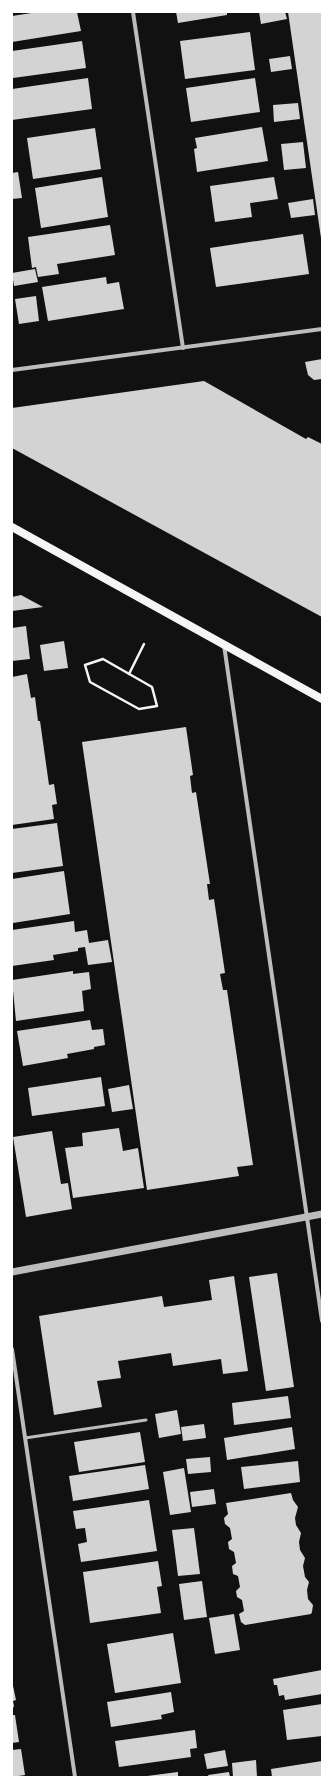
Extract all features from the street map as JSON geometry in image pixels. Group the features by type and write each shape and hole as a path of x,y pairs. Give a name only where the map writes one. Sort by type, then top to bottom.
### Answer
{"main road":[{"path":"12,527 322,699"}],"street":[{"path":"133,12 183,348"},
{"path":"12,370 322,329"},
{"path":"224,645 322,1321"},
{"path":"12,1272 322,1214"},
{"path":"12,1349 75,1777"}],"lane":[{"path":"25,1438 146,1420"}],"path":[{"path":"129,674 144,644"},
{"path":"103,659 129,674 152,686 157,706 139,709 90,682 85,665 103,659"}],"building":[{"path":"38,12 77,12 81,31 12,42 12,16"},
{"path":"176,12 227,12 227,15 178,23"},
{"path":"259,12 285,12 287,19 261,24"},
{"path":"288,12 322,12 322,238 321,238"},
{"path":"250,32 255,70 185,79 180,41"},
{"path":"82,41 86,68 13,78 12,51"},
{"path":"290,56 292,69 271,72 269,59"},
{"path":"88,78 92,109 12,120 12,89"},
{"path":"255,78 260,112 191,122 186,88"},
{"path":"298,103 300,119 274,122 273,105"},
{"path":"262,127 268,161 197,172 194,149 197,148 195,138"},
{"path":"95,128 101,169 33,179 27,138"},
{"path":"303,142 306,168 284,170 281,144"},
{"path":"18,172 22,198 12,199 12,173"},
{"path":"102,177 108,217 41,228 35,188"},
{"path":"274,177 278,199 250,203 252,217 215,222 210,186"},
{"path":"313,199 315,215 291,218 288,203"},
{"path":"110,225 115,255 57,264 59,274 38,277 36,267 32,268 28,237"},
{"path":"303,234 309,274 216,287 210,248"},
{"path":"35,269 38,282 14,286 12,273"},
{"path":"106,277 107,284 119,282 124,309 48,321 42,287"},
{"path":"36,296 39,321 19,324 15,299"},
{"path":"322,359 322,379 314,380 308,375 305,362"},
{"path":"204,381 306,439 308,437 322,444 322,617 12,448 12,408"},
{"path":"21,595 43,607 12,611 12,597"},
{"path":"26,626 30,659 12,661 12,628"},
{"path":"64,641 68,668 44,671 40,645"},
{"path":"27,674 31,698 35,697 38,721 40,721 49,785 54,784 57,804 52,805 54,819 12,825 12,677"},
{"path":"186,727 193,775 190,776 192,793 196,792 210,884 207,884 209,900 214,899 225,973 220,974 223,990 227,990 253,1165 237,1167 239,1176 147,1190 82,742"},
{"path":"57,823 63,866 12,873 12,829"},
{"path":"64,871 70,914 13,923 12,879"},
{"path":"74,921 75,932 87,930 89,943 108,940 112,962 88,965 85,947 78,948 78,951 53,955 54,960 12,966 12,930"},
{"path":"73,971 73,974 89,972 91,989 82,991 84,1011 16,1021 12,980"},
{"path":"90,1020 92,1030 103,1029 105,1045 94,1047 94,1049 67,1054 68,1058 23,1066 17,1031"},
{"path":"101,1077 105,1106 32,1116 28,1088"},
{"path":"129,1085 133,1109 112,1112 108,1089"},
{"path":"119,1128 123,1151 138,1148 144,1188 73,1198 65,1148 83,1146 82,1133"},
{"path":"52,1131 61,1184 68,1183 72,1209 26,1217 13,1137"},
{"path":"277,1273 294,1387 266,1391 249,1277"},
{"path":"234,1276 248,1371 223,1374 221,1359 173,1366 171,1353 118,1361 121,1378 97,1381 102,1407 54,1415 39,1316 162,1296 164,1307 212,1300 209,1280"},
{"path":"288,1396 291,1418 234,1425 232,1403"},
{"path":"177,1410 181,1434 159,1438 155,1414"},
{"path":"204,1424 206,1438 183,1441 181,1427"},
{"path":"292,1427 295,1449 227,1460 224,1438"},
{"path":"140,1432 145,1462 79,1472 74,1442"},
{"path":"210,1457 211,1472 188,1474 186,1459"},
{"path":"298,1461 300,1482 244,1489 241,1467"},
{"path":"145,1465 149,1489 73,1501 69,1476"},
{"path":"184,1468 191,1512 170,1515 163,1472"},
{"path":"214,1489 216,1504 192,1507 190,1492"},
{"path":"291,1493 293,1500 298,1507 295,1518 296,1525 301,1533 299,1542 300,1550 305,1558 303,1566 305,1577 309,1582 307,1590 308,1599 313,1605 312,1612 311,1614 245,1625 241,1622 239,1614 244,1611 242,1600 237,1597 236,1591 240,1587 238,1576 233,1574 232,1566 236,1563 234,1552 229,1549 228,1542 232,1539 230,1528 225,1524 224,1518 228,1514 226,1503"},
{"path":"149,1500 157,1551 81,1562 78,1544 87,1542 85,1528 76,1529 73,1511"},
{"path":"194,1528 200,1574 178,1576 172,1530"},
{"path":"158,1561 162,1586 157,1587 161,1613 90,1623 83,1572"},
{"path":"202,1581 207,1617 184,1620 179,1584"},
{"path":"234,1614 240,1650 215,1654 209,1618"},
{"path":"173,1633 181,1683 115,1693 107,1644"},
{"path":"322,1670 322,1694 285,1700 284,1695 279,1696 277,1685 274,1685 273,1679"},
{"path":"12,1681 16,1700 13,1701 14,1706 12,1710"},
{"path":"171,1692 174,1712 161,1715 162,1719 111,1727 107,1702"},
{"path":"322,1704 322,1736 287,1740 283,1710"},
{"path":"12,1715 15,1715 19,1742 12,1743"},
{"path":"195,1730 197,1748 190,1749 191,1757 119,1767 115,1741"},
{"path":"21,1749 25,1775 12,1777 12,1750"},
{"path":"225,1750 228,1766 207,1769 204,1754"},
{"path":"256,1760 257,1777 233,1777 232,1763"},
{"path":"322,1761 322,1777 272,1777 271,1769"},
{"path":"178,1772 178,1777 147,1777 147,1776"},
{"path":"229,1772 230,1777 209,1777 208,1775"}]}
